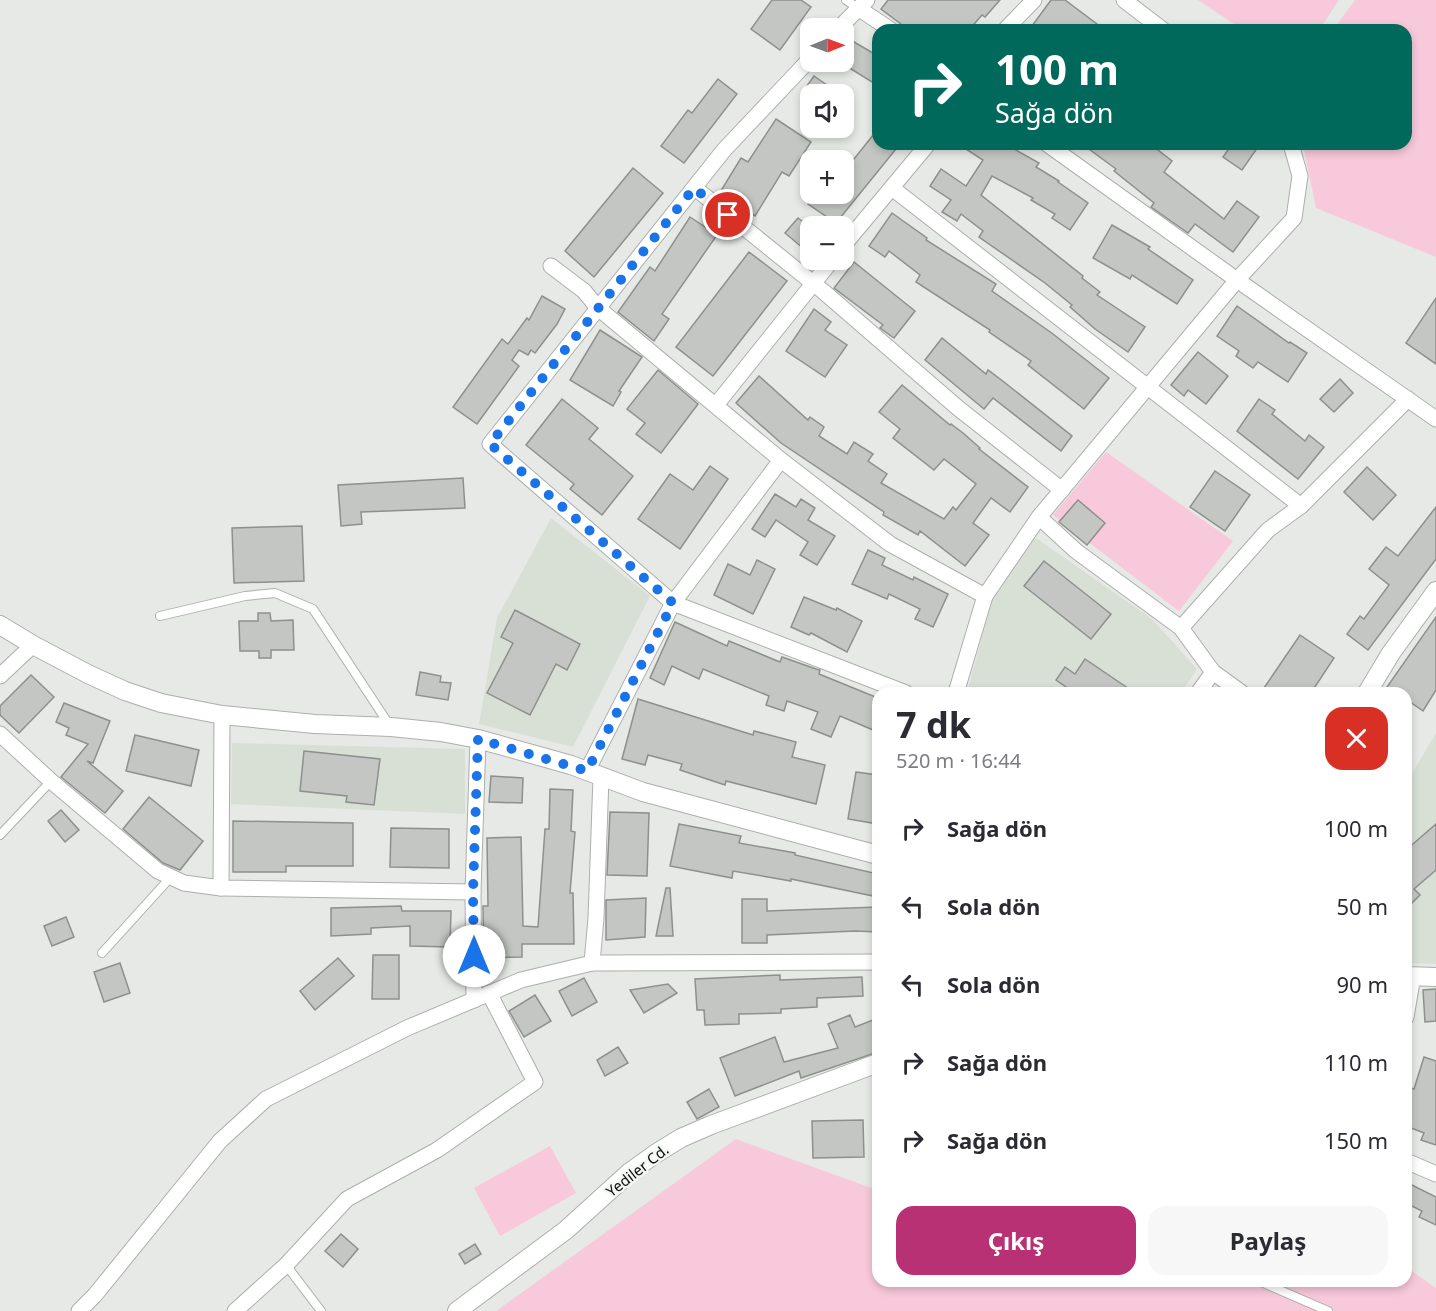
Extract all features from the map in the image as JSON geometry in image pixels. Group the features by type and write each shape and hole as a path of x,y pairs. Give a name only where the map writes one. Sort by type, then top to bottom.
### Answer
{"street":[{"path":"1011,24 1034,0"},
{"path":"1124,0 1155,24"},
{"path":"846,18 857,3 883,24"},
{"path":"800,70 724,150 490,444 673,603 890,687"},
{"path":"854,233 923,150"},
{"path":"1055,150 1436,419"},
{"path":"958,687 985,596 1039,518 1237,280 1294,218 1300,176 1293,150"},
{"path":"694,188 813,283 958,408 1062,490"},
{"path":"892,188 1301,506"},
{"path":"551,266 584,291 598,308 781,460 890,544 985,596"},
{"path":"716,405 824,270"},
{"path":"1181,628 1268,530 1301,506 1408,399"},
{"path":"592,963 596,918 594,774 673,603 781,460"},
{"path":"1039,518 1076,550 1181,628 1213,672 1234,687"},
{"path":"1371,687 1391,652 1436,591"},
{"path":"0,625 33,645 125,691 161,703 222,715 441,732 478,739 594,774 643,792 872,853"},
{"path":"0,676 33,645"},
{"path":"1202,687 1213,672"},
{"path":"221,888 222,715"},
{"path":"0,734 51,781 158,871 184,883 221,888 473,892"},
{"path":"474,999 473,892 478,739"},
{"path":"79,1311 95,1295 220,1141 266,1099 408,1028 521,980 592,963 872,962"},
{"path":"1412,976 1436,977"},
{"path":"234,1311 286,1265 347,1199 437,1150 535,1082 489,993"},
{"name":"Yediler Cd.","path":"457,1311 566,1230 630,1172 663,1148 711,1125 872,1065"},
{"path":"1412,1164 1436,1174"}],"lane":[{"path":"160,616 245,596 275,593 313,609 391,728"},
{"path":"0,835 51,781"},
{"path":"102,953 170,878"},
{"path":"286,1265 321,1311"},
{"path":"1273,1287 1328,1311"}],"shaded area":[{"path":"1198,0 1339,0 1323,24 1234,24"},
{"path":"1355,0 1436,0 1436,257 1316,208 1304,150 1412,150 1412,24 1337,24"},
{"path":"1106,452 1233,541 1179,611 1053,515"},
{"path":"551,518 650,596 573,747 479,724 497,618"},
{"path":"1036,538 1152,619 1197,669 1185,687 969,687 995,589 1014,556"},
{"path":"1436,733 1436,964 1412,963 1412,774"},
{"path":"232,743 465,749 465,814 231,804"},
{"path":"736,1139 872,1188 872,1287 1412,1287 1412,1271 1436,1288 1436,1311 496,1311"},
{"path":"550,1146 576,1193 500,1236 474,1188"}],"building":[{"path":"772,0 801,0 811,7 803,18 800,18 800,22 780,50 751,29"},
{"path":"888,0 1000,0 985,17 982,15 974,24 901,24 881,9"},
{"path":"1051,0 1065,0 1097,24 1033,24"},
{"path":"854,42 872,52 872,82 854,71"},
{"path":"814,76 826,84 808,84"},
{"path":"718,79 737,94 684,163 661,146 688,110 692,113"},
{"path":"776,119 800,135 800,138 811,142 806,150 800,150 800,159 789,176 782,172 755,216 719,194 741,158 748,162"},
{"path":"872,136 872,150 895,150 854,201 854,159"},
{"path":"967,150 1016,150 1039,163 1036,167 1088,203 1070,230 1052,218 1055,214 1031,200 1033,198 992,176 981,195 1083,276 1082,278 1100,292 1097,295 1145,327 1128,352 1095,329 1070,307 1072,305 1045,283 979,237 983,231 961,214 957,221 942,212 951,200 930,186 941,169 966,186 983,160"},
{"path":"1090,150 1158,150 1172,161 1164,172 1224,219 1237,201 1259,217 1233,252 1195,224 1188,233 1151,207 1154,203 1114,171 1116,169"},
{"path":"1228,150 1256,150 1242,170 1223,157"},
{"path":"633,168 663,193 594,277 565,251"},
{"path":"808,204 851,204 842,216 826,216"},
{"path":"892,213 927,238 926,240 996,284 992,291 1053,334 1109,378 1084,409 1028,365 1031,361 989,332 990,330 916,282 920,275 889,251 885,257 869,246"},
{"path":"690,217 717,235 662,314 669,319 654,341 618,312 650,267 655,271"},
{"path":"798,218 800,220 800,246 785,233"},
{"path":"1112,225 1150,247 1148,249 1193,280 1177,304 1132,275 1130,279 1093,258"},
{"path":"749,252 787,281 713,376 676,347"},
{"path":"854,262 915,311 894,338 880,328 883,325 834,288 848,270 854,270"},
{"path":"542,296 565,309 557,324 535,353 531,350 528,355 519,350 512,360 519,366 477,424 453,407 502,339 508,344 527,318 529,320"},
{"path":"1436,298 1436,364 1406,343"},
{"path":"1237,306 1307,353 1288,382 1258,362 1253,368 1236,356 1239,351 1217,336"},
{"path":"814,309 831,322 825,330 847,345 825,377 786,351"},
{"path":"600,330 642,357 619,391 621,392 613,406 570,380"},
{"path":"942,338 986,374 988,370 1072,436 1061,451 993,398 984,409 925,360"},
{"path":"1198,352 1228,376 1206,404 1188,390 1184,396 1171,385"},
{"path":"658,370 698,404 661,453 636,434 645,423 627,409"},
{"path":"759,376 808,420 810,417 824,427 819,436 847,454 854,442 873,454 868,461 887,474 881,483 944,519 953,507 956,510 976,484 944,459 934,470 893,438 900,429 879,412 902,385 1028,487 1010,512 991,498 973,523 989,535 965,566 920,531 918,535 883,515 884,512 781,443 736,403"},
{"path":"1340,379 1353,393 1334,412 1320,399"},
{"path":"562,399 598,428 589,439 633,476 602,515 570,489 574,484 526,445"},
{"path":"1259,399 1275,410 1272,414 1305,441 1309,435 1324,447 1298,479 1237,431"},
{"path":"710,466 728,479 680,549 638,519 670,474 693,490"},
{"path":"1367,467 1396,495 1373,520 1344,492"},
{"path":"1215,471 1250,495 1225,531 1190,507"},
{"path":"463,478 465,508 361,512 362,524 341,526 338,485"},
{"path":"775,494 796,507 801,499 815,508 808,520 835,536 817,565 800,555 808,542 776,520 765,537 752,529"},
{"path":"1078,500 1105,523 1087,545 1059,522"},
{"path":"1436,507 1436,559 1368,650 1347,634 1360,616 1364,619 1389,585 1369,569 1386,547 1398,556"},
{"path":"302,526 304,581 234,583 232,528"},
{"path":"868,550 885,558 882,565 913,580 914,577 948,594 933,627 915,619 920,609 889,594 887,599 852,584"},
{"path":"757,560 775,569 753,614 714,595 728,564 750,575"},
{"path":"1044,561 1111,614 1091,639 1024,586"},
{"path":"804,597 836,610 837,608 862,621 847,652 811,633 809,635 791,627"},
{"path":"515,610 580,644 567,670 556,664 530,715 487,693 513,643 501,637"},
{"path":"258,613 270,613 271,621 293,620 294,650 271,650 271,658 259,658 259,651 240,651 239,621 258,621"},
{"path":"1436,617 1436,690 1423,711 1412,703 1412,687 1387,687"},
{"path":"675,622 727,646 729,641 780,662 782,657 820,670 819,674 872,696 872,729 840,716 831,737 811,729 818,712 787,701 784,711 766,705 769,696 703,669 699,679 672,666 664,685 650,678"},
{"path":"1300,635 1334,658 1315,687 1265,687"},
{"path":"1085,659 1126,687 1066,687 1056,680 1065,667 1075,674"},
{"path":"420,672 441,676 440,682 451,683 448,700 416,695"},
{"path":"31,675 54,697 19,733 0,715 0,706"},
{"path":"638,699 753,735 754,731 796,742 792,757 825,765 816,804 726,781 725,785 680,770 682,764 648,755 645,765 622,759"},
{"path":"64,703 110,721 93,763 87,761 123,791 105,813 61,777 88,744 66,735 69,728 56,722"},
{"path":"135,735 199,750 191,786 126,771"},
{"path":"304,751 380,759 374,805 346,802 347,796 300,791"},
{"path":"856,772 872,774 872,823 848,819"},
{"path":"491,776 523,778 522,803 489,802"},
{"path":"550,789 573,790 571,831 575,832 570,893 573,893 574,944 522,944 522,957 484,958 483,906 488,906 487,838 521,837 523,926 538,927 545,829 549,829"},
{"path":"149,797 203,841 180,870 163,863 123,829"},
{"path":"61,810 79,830 65,842 48,821"},
{"path":"610,812 649,813 647,876 607,875"},
{"path":"233,821 353,823 353,866 286,866 286,872 233,872"},
{"path":"679,824 741,836 739,843 795,853 795,855 872,873 872,896 791,879 791,881 733,871 732,878 670,866"},
{"path":"1436,824 1436,870 1414,889 1420,895 1412,903 1412,845"},
{"path":"391,828 449,829 449,868 390,867"},
{"path":"666,888 670,888 673,936 656,936"},
{"path":"646,898 645,937 606,940 606,900"},
{"path":"742,899 767,899 767,911 872,907 872,932 767,935 767,943 742,943"},
{"path":"401,906 402,911 451,911 450,947 410,946 410,926 371,928 371,934 331,936 331,908"},
{"path":"66,917 74,937 52,946 44,926"},
{"path":"373,955 399,955 399,999 372,999"},
{"path":"338,958 354,976 315,1010 300,991"},
{"path":"120,963 130,993 104,1002 94,972"},
{"path":"780,975 780,980 862,977 863,996 817,998 817,1007 781,1009 781,1013 739,1014 739,1024 705,1025 704,1010 697,1010 695,979"},
{"path":"584,978 597,1002 572,1016 559,991"},
{"path":"668,984 677,993 644,1013 630,990"},
{"path":"1436,989 1436,1021 1425,1022 1423,990"},
{"path":"535,995 551,1021 524,1037 509,1011"},
{"path":"850,1015 855,1027 872,1020 872,1054 801,1078 799,1071 735,1096 720,1058 775,1037 784,1062 838,1048 828,1024"},
{"path":"618,1047 628,1063 605,1076 597,1060"},
{"path":"1424,1057 1436,1061 1436,1145 1421,1140 1424,1133 1412,1128 1412,1088 1414,1089"},
{"path":"709,1089 719,1107 697,1119 687,1102"},
{"path":"863,1120 864,1157 813,1158 812,1121"},
{"path":"1412,1185 1436,1197 1436,1225 1419,1217 1422,1211 1412,1206"},
{"path":"341,1234 358,1249 343,1267 325,1251"},
{"path":"475,1244 481,1254 465,1264 459,1254"}],"route":[{"path":"474,956 473,892 478,739 587,771 673,603 490,444 694,188 728,215"}]}
